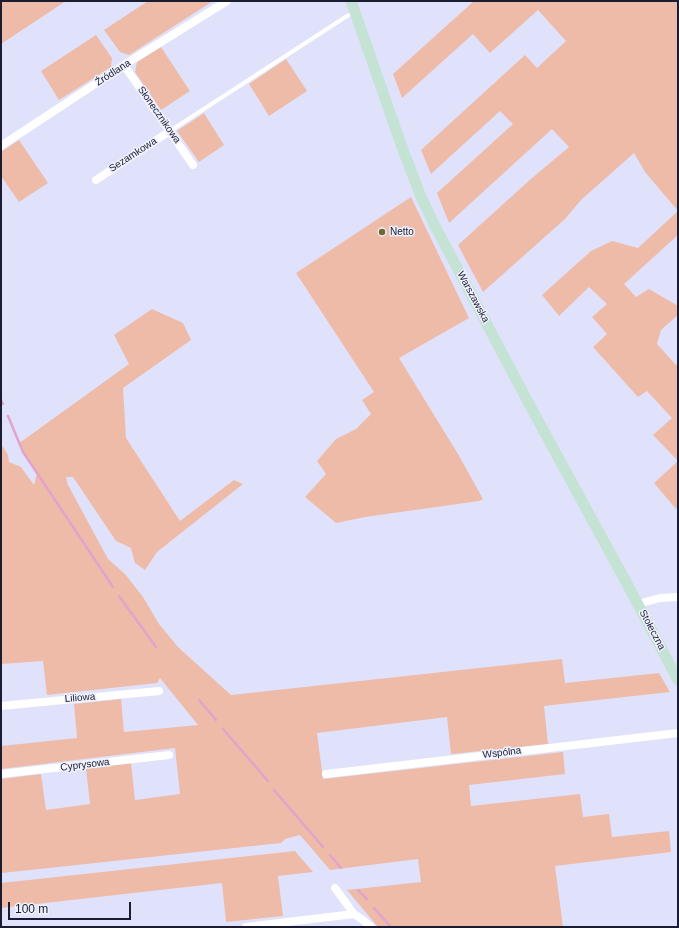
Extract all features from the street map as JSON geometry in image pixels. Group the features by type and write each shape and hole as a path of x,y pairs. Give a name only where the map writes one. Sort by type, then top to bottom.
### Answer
{"main road":[{"name":"Warszawska","path":"351,1 402,147 424,203 528,402 625,580"},
{"name":"Stołeczna","path":"625,580 678,680"}],"street":[{"name":"Źródlana","path":"1,146 226,1"},
{"name":"Słonecznikowa","path":"124,66 193,165"},
{"name":"Sezamkowa","path":"96,180 170,131"},
{"path":"638,604 660,598 678,597"},
{"name":"Liliowa","path":"1,706 159,691"},
{"name":"Wspólna","path":"326,774 678,733"},
{"name":"Cyprysowa","path":"1,774 169,755"},
{"path":"335,888 354,914 371,927"},
{"path":"246,927 354,914"}],"lane":[{"path":"170,131 334,24 355,12"}],"shaded area":[{"path":"1,1 66,1 1,44"},
{"path":"148,1 213,1 129,55 120,52 104,30"},
{"path":"474,1 678,1 678,211 645,172 634,153 581,200 565,219 483,292 458,245 532,178 569,147 552,129 449,223 437,193 513,124 500,111 431,174 421,150 525,55 537,68 566,41 538,10 490,53 473,34 402,98 393,74"},
{"path":"96,35 112,58 111,67 59,100 41,71"},
{"path":"161,47 190,91 161,110 135,72 137,62"},
{"path":"286,59 307,91 269,116 249,84"},
{"path":"204,113 224,145 199,162 177,131"},
{"path":"19,140 48,183 19,202 1,176 1,152"},
{"path":"411,197 469,318 399,358 458,454 483,499 479,501 365,517 336,523 305,497 326,474 317,461 336,439 356,429 371,414 362,400 374,392 296,273"},
{"path":"678,211 678,235 624,284 636,297 649,289 678,306 678,315 661,330 657,344 676,365 678,363 678,461 653,435 672,418 647,391 638,397 593,347 607,334 592,317 607,304 589,287 559,316 542,295 591,251 612,241 638,248"},
{"path":"152,309 183,323 191,340 123,388 126,438 180,521 234,480 243,484 157,552 145,570 135,563 131,548 116,541 73,477 66,477 68,485 108,559 125,574 143,597 159,624 178,647 231,695 562,659 565,683 659,673 670,692 544,706 548,744 451,754 447,717 317,733 323,779 563,752 565,774 469,785 471,806 580,794 583,817 609,814 612,837 669,831 671,852 555,866 563,927 378,927 347,890 421,882 418,859 330,870 300,835 285,839 281,843 2,873 1,779 41,774 46,810 90,804 86,769 131,763 135,800 180,794 175,748 1,769 1,746 77,738 74,704 121,699 124,732 198,725 160,678 157,683 47,695 43,661 1,664 1,446 8,455 9,462 21,467 34,485 37,473 18,444 129,364 114,335"},
{"path":"678,461 678,507 676,509 654,483"},
{"path":"295,851 313,872 278,876 283,916 226,922 222,883 1,908 1,883"}],"waterway":[{"path":"1,400 3,404"},
{"path":"8,416 23,452 113,587"},
{"path":"119,596 156,647"},
{"path":"199,700 216,720"},
{"path":"223,729 268,781"},
{"path":"274,790 323,847"},
{"path":"330,855 341,868"},
{"path":"358,890 367,899"},
{"path":"374,908 390,926"}],"place":[{"name":"Netto","path":"382,232"}]}
